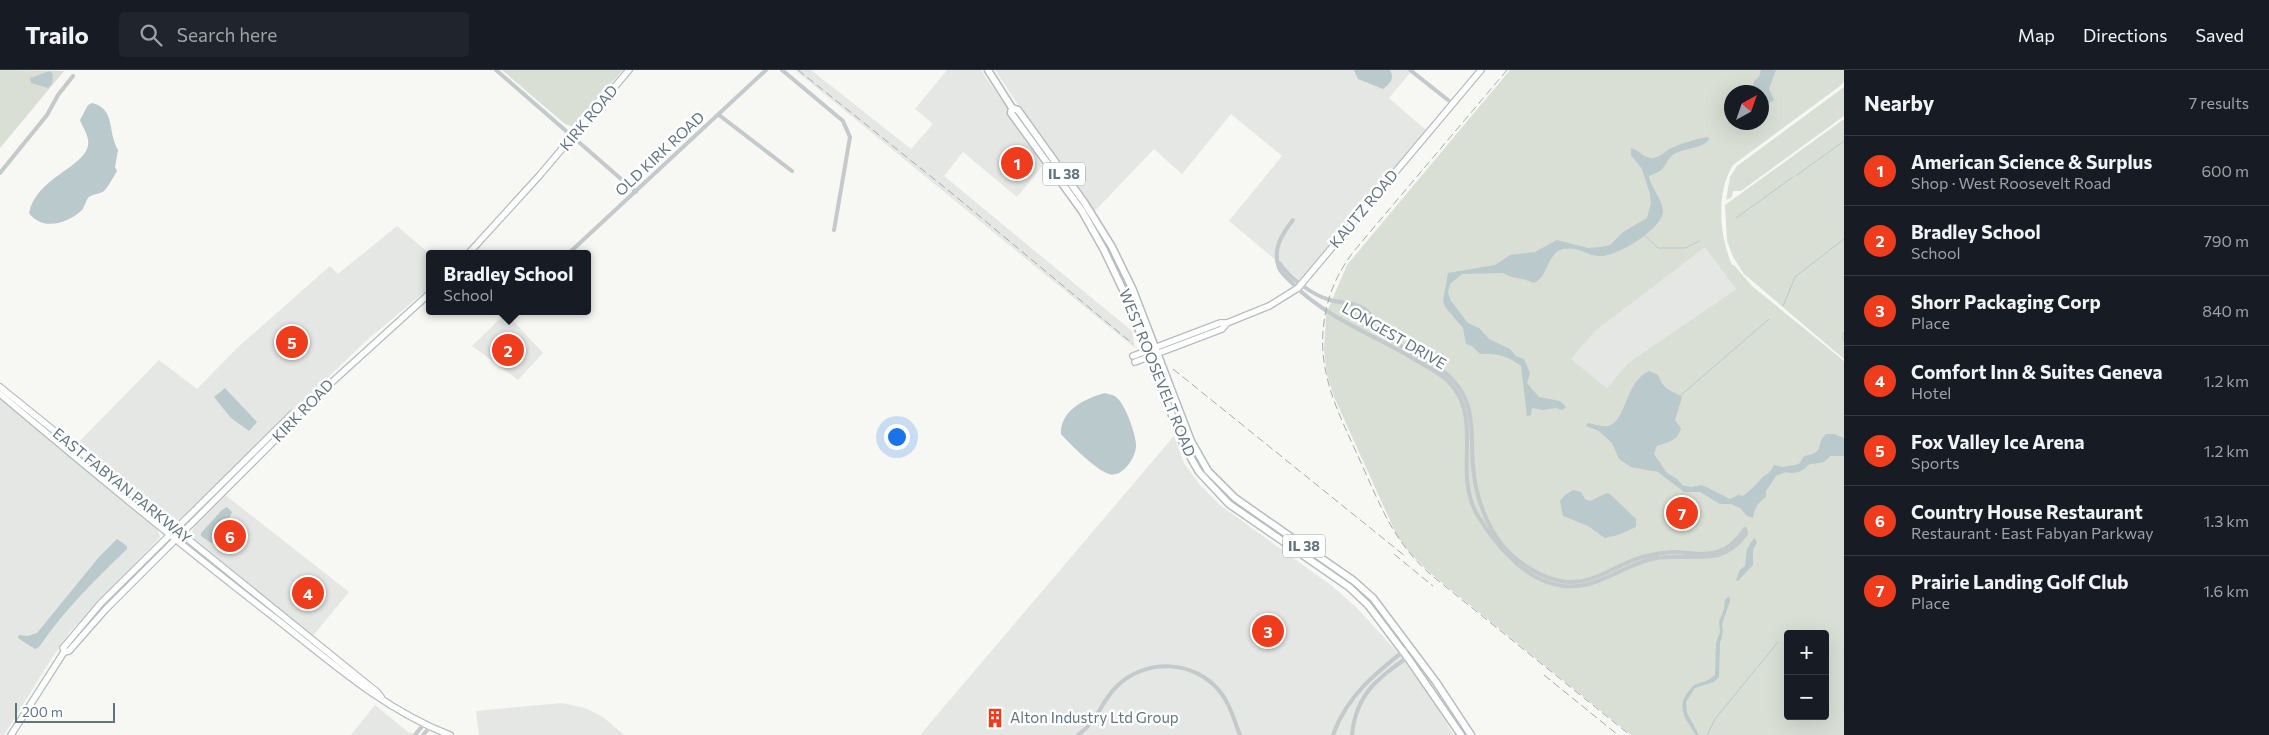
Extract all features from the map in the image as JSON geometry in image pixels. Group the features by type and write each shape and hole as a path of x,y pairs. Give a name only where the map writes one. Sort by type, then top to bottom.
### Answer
{"main road":[{"name":"IL 38","path":"988,70 1012,108 1018,110 1106,236 1128,279 1156,351"},
{"name":"WEST ROOSEVELT ROAD","path":"1012,108 1012,113 1076,202 1095,234 1121,284 1188,453 1210,486 1235,508 1356,594 1375,612 1461,735"},
{"name":"WEST ROOSEVELT ROAD","path":"1156,351 1191,441 1201,461 1214,477 1241,502 1360,586 1385,612 1471,735"}],"street":[{"path":"496,70 636,192"},
{"name":"KIRK ROAD","path":"472,250 573,137 629,70"},
{"name":"OLD KIRK ROAD","path":"572,250 766,70"},
{"path":"782,70 843,121 850,137 834,230"},
{"path":"1410,70 1452,104"},
{"name":"KAUTZ ROAD","path":"1134,359 1220,323 1227,323 1269,306 1300,286 1481,70"},
{"path":"0,173 48,115 58,95 73,76"},
{"path":"719,115 792,172"},
{"path":"1293,220 1278,242 1278,260 1284,275 1300,286"},
{"name":"LONGEST DRIVE","path":"1300,286 1323,297 1362,307 1376,319 1392,340 1440,370 1457,385 1464,396 1471,415 1474,476 1487,520 1504,546 1533,570 1560,580 1583,581 1630,561 1651,555 1675,552 1704,554 1718,552 1732,543 1745,529 1746,534 1733,548 1718,556 1704,558 1675,556 1654,558 1628,567 1598,581 1579,586 1550,582 1526,571 1496,543 1476,513 1471,500 1466,473 1468,422 1462,400 1455,388 1438,373 1381,339 1350,326 1330,311 1308,299 1300,286"},
{"name":"KIRK ROAD","path":"64,652 69,651 103,612 290,425 298,413 426,297"},
{"path":"1330,311 1334,300"},
{"name":"EAST FABYAN PARKWAY","path":"0,386 377,692 383,699"},
{"name":"EAST FABYAN PARKWAY","path":"0,394 176,540 370,692 424,724 450,735"},
{"path":"11,735 64,652 63,648 93,612 292,414 298,413"},
{"path":"1352,735 1354,716 1368,691 1406,654 1410,646"},
{"path":"1333,735 1343,712 1371,676 1406,654 1415,653"},
{"path":"1078,735 1096,718 1110,693 1131,674 1154,666 1171,666 1189,670 1215,685 1228,704 1240,735"},
{"path":"415,735 424,724"},
{"path":"423,735 430,727"}],"shaded area":[{"path":"0,70 64,71 0,148"},
{"path":"502,70 623,70 575,124 571,126 565,124"},
{"path":"795,70 811,70 911,149 933,124 915,109 947,70 981,70 1044,164 1017,197 963,152 944,176 1132,331 1135,348"},
{"path":"995,70 1407,70 1410,73 1389,98 1427,131 1302,282 1229,221 1282,156 1231,114 1182,174 1154,149 1094,212 1040,138"},
{"path":"1354,70 1390,70 1392,79 1383,89 1358,79"},
{"path":"1510,70 1844,70 1844,82 1840,86 1733,165 1727,176 1721,215 1722,229 1732,265 1752,286 1844,361 1844,735 1631,735 1429,572 1410,553 1397,536 1335,399 1327,375 1324,351 1326,314 1347,265","holes":["1705,247 1736,289 1628,363 1607,388 1571,359 1595,331"]},
{"path":"1761,70 1776,70 1769,89 1769,85 1753,85 1759,77"},
{"path":"50,71 53,74 52,84 48,88 31,83 30,78"},
{"path":"1844,87 1844,116 1741,191 1733,191 1732,197 1726,200 1730,177 1737,166"},
{"path":"1769,89 1774,100 1769,103"},
{"path":"92,103 100,106 108,115 118,150 115,167 117,171 104,191 89,197 75,216 54,224 40,222 29,213 33,201 49,182 78,161 84,154 88,146 88,139 80,120 88,105"},
{"path":"1844,119 1844,359 1744,274 1733,257 1727,241 1725,205"},
{"path":"1708,137 1709,140 1697,147 1674,154 1662,169 1649,176 1663,211 1661,218 1655,226 1638,241 1617,252 1600,256 1569,248 1558,251 1550,260 1539,280 1534,283 1503,273 1462,274 1450,284 1448,293 1451,301 1468,323 1479,328 1489,339 1510,349 1516,356 1524,359 1530,373 1527,383 1539,397 1560,401 1566,407 1562,410 1556,408 1543,410 1532,408 1531,415 1527,416 1521,366 1502,356 1480,354 1472,346 1466,344 1463,328 1445,307 1443,301 1448,273 1495,265 1510,255 1535,252 1557,240 1588,248 1610,245 1623,232 1647,218 1651,203 1642,169 1631,155 1631,148 1645,157 1654,158 1675,146"},
{"path":"397,226 426,251 426,291 367,340 179,520 172,521 76,445 159,360 197,389 238,347 330,266 338,274"},
{"path":"1705,246 1736,289 1628,363 1607,388 1571,359 1595,331"},
{"path":"504,315 508,315 543,353 518,380 472,346"},
{"path":"1649,371 1658,375 1668,389 1682,397 1675,420 1681,428 1680,432 1672,440 1657,446 1654,454 1667,473 1677,479 1682,485 1690,487 1702,485 1730,499 1738,495 1743,496 1770,472 1774,465 1783,467 1799,464 1804,456 1815,453 1826,434 1834,434 1844,438 1844,456 1830,456 1823,462 1808,465 1798,472 1786,472 1776,476 1766,491 1766,497 1757,506 1753,518 1747,516 1740,508 1731,504 1720,504 1700,492 1684,492 1658,472 1631,467 1619,459 1612,443 1599,431 1586,426 1588,423 1608,426 1614,423 1623,410 1635,384"},
{"path":"1159,374 1161,374 1179,416 1211,478 1233,499 1294,542 1292,545 1234,505 1205,476 1184,440"},
{"path":"225,388 257,422 249,431 231,418 214,397"},
{"path":"1105,393 1115,396 1123,406 1130,420 1136,442 1135,452 1130,462 1119,473 1114,474 1104,472 1090,462 1061,434 1062,426 1069,412 1082,402"},
{"path":"0,398 157,529 160,537 69,633 4,735 0,735"},
{"path":"1174,436 1184,463 1200,485 1220,505 1332,586 1357,608 1413,669 1454,735 920,735"},
{"path":"1573,490 1581,492 1585,499 1590,501 1607,493 1610,494 1636,519 1636,527 1618,535 1605,538 1588,526 1563,516 1560,501"},
{"path":"224,494 349,592 312,637 194,539 192,532 194,526"},
{"path":"227,507 232,512 219,539 211,543 201,536 201,533"},
{"path":"1754,538 1757,542 1753,550 1753,565 1738,581 1736,580 1740,570 1745,566 1747,549"},
{"path":"117,539 127,546 127,549 70,608 39,647 35,649 18,638 19,635 28,636 37,633 99,557"},
{"path":"1729,596 1730,601 1722,624 1723,633 1720,643 1719,677 1714,682 1695,688 1686,702 1687,713 1699,735 1696,735 1684,714 1684,698 1693,686 1709,680 1715,675 1716,643 1720,632 1719,622 1725,600"},
{"path":"562,703 585,708 603,717 624,735 479,735 476,711"},
{"path":"375,705 408,732 417,735 351,735"}],"waterway":[{"path":"1797,175 1844,141"},
{"path":"1736,218 1793,177"},
{"path":"1644,235 1658,248 1686,248 1699,241"},
{"path":"1783,306 1795,277 1844,239"},
{"path":"1680,396 1769,319"},
{"path":"1844,332 1842,337 1844,341"},
{"path":"1707,735 1715,719 1778,642"}],"railway":[{"path":"798,70 954,195 1133,344"},
{"path":"1507,70 1345,264 1334,284 1327,306 1323,328 1325,369 1336,407 1344,426 1390,523 1407,549 1430,574 1630,735"},
{"path":"1173,369 1405,556"},
{"path":"1394,554 1433,586"},
{"path":"1544,675 1618,735"}],"place":[{"name":"American Science & Surplus","path":"1017,163"},
{"name":"Fox Valley Ice Arena","path":"292,342"},
{"name":"Bradley School","path":"508,350"},
{"name":"Prairie Landing Golf Club","path":"1682,513"},
{"name":"Country House Restaurant","path":"230,536"},
{"name":"Comfort Inn & Suites Geneva","path":"308,593"},
{"name":"Shorr Packaging Corp","path":"1268,631"},
{"name":"Alton Industry Ltd Group","path":"995,718"}]}
